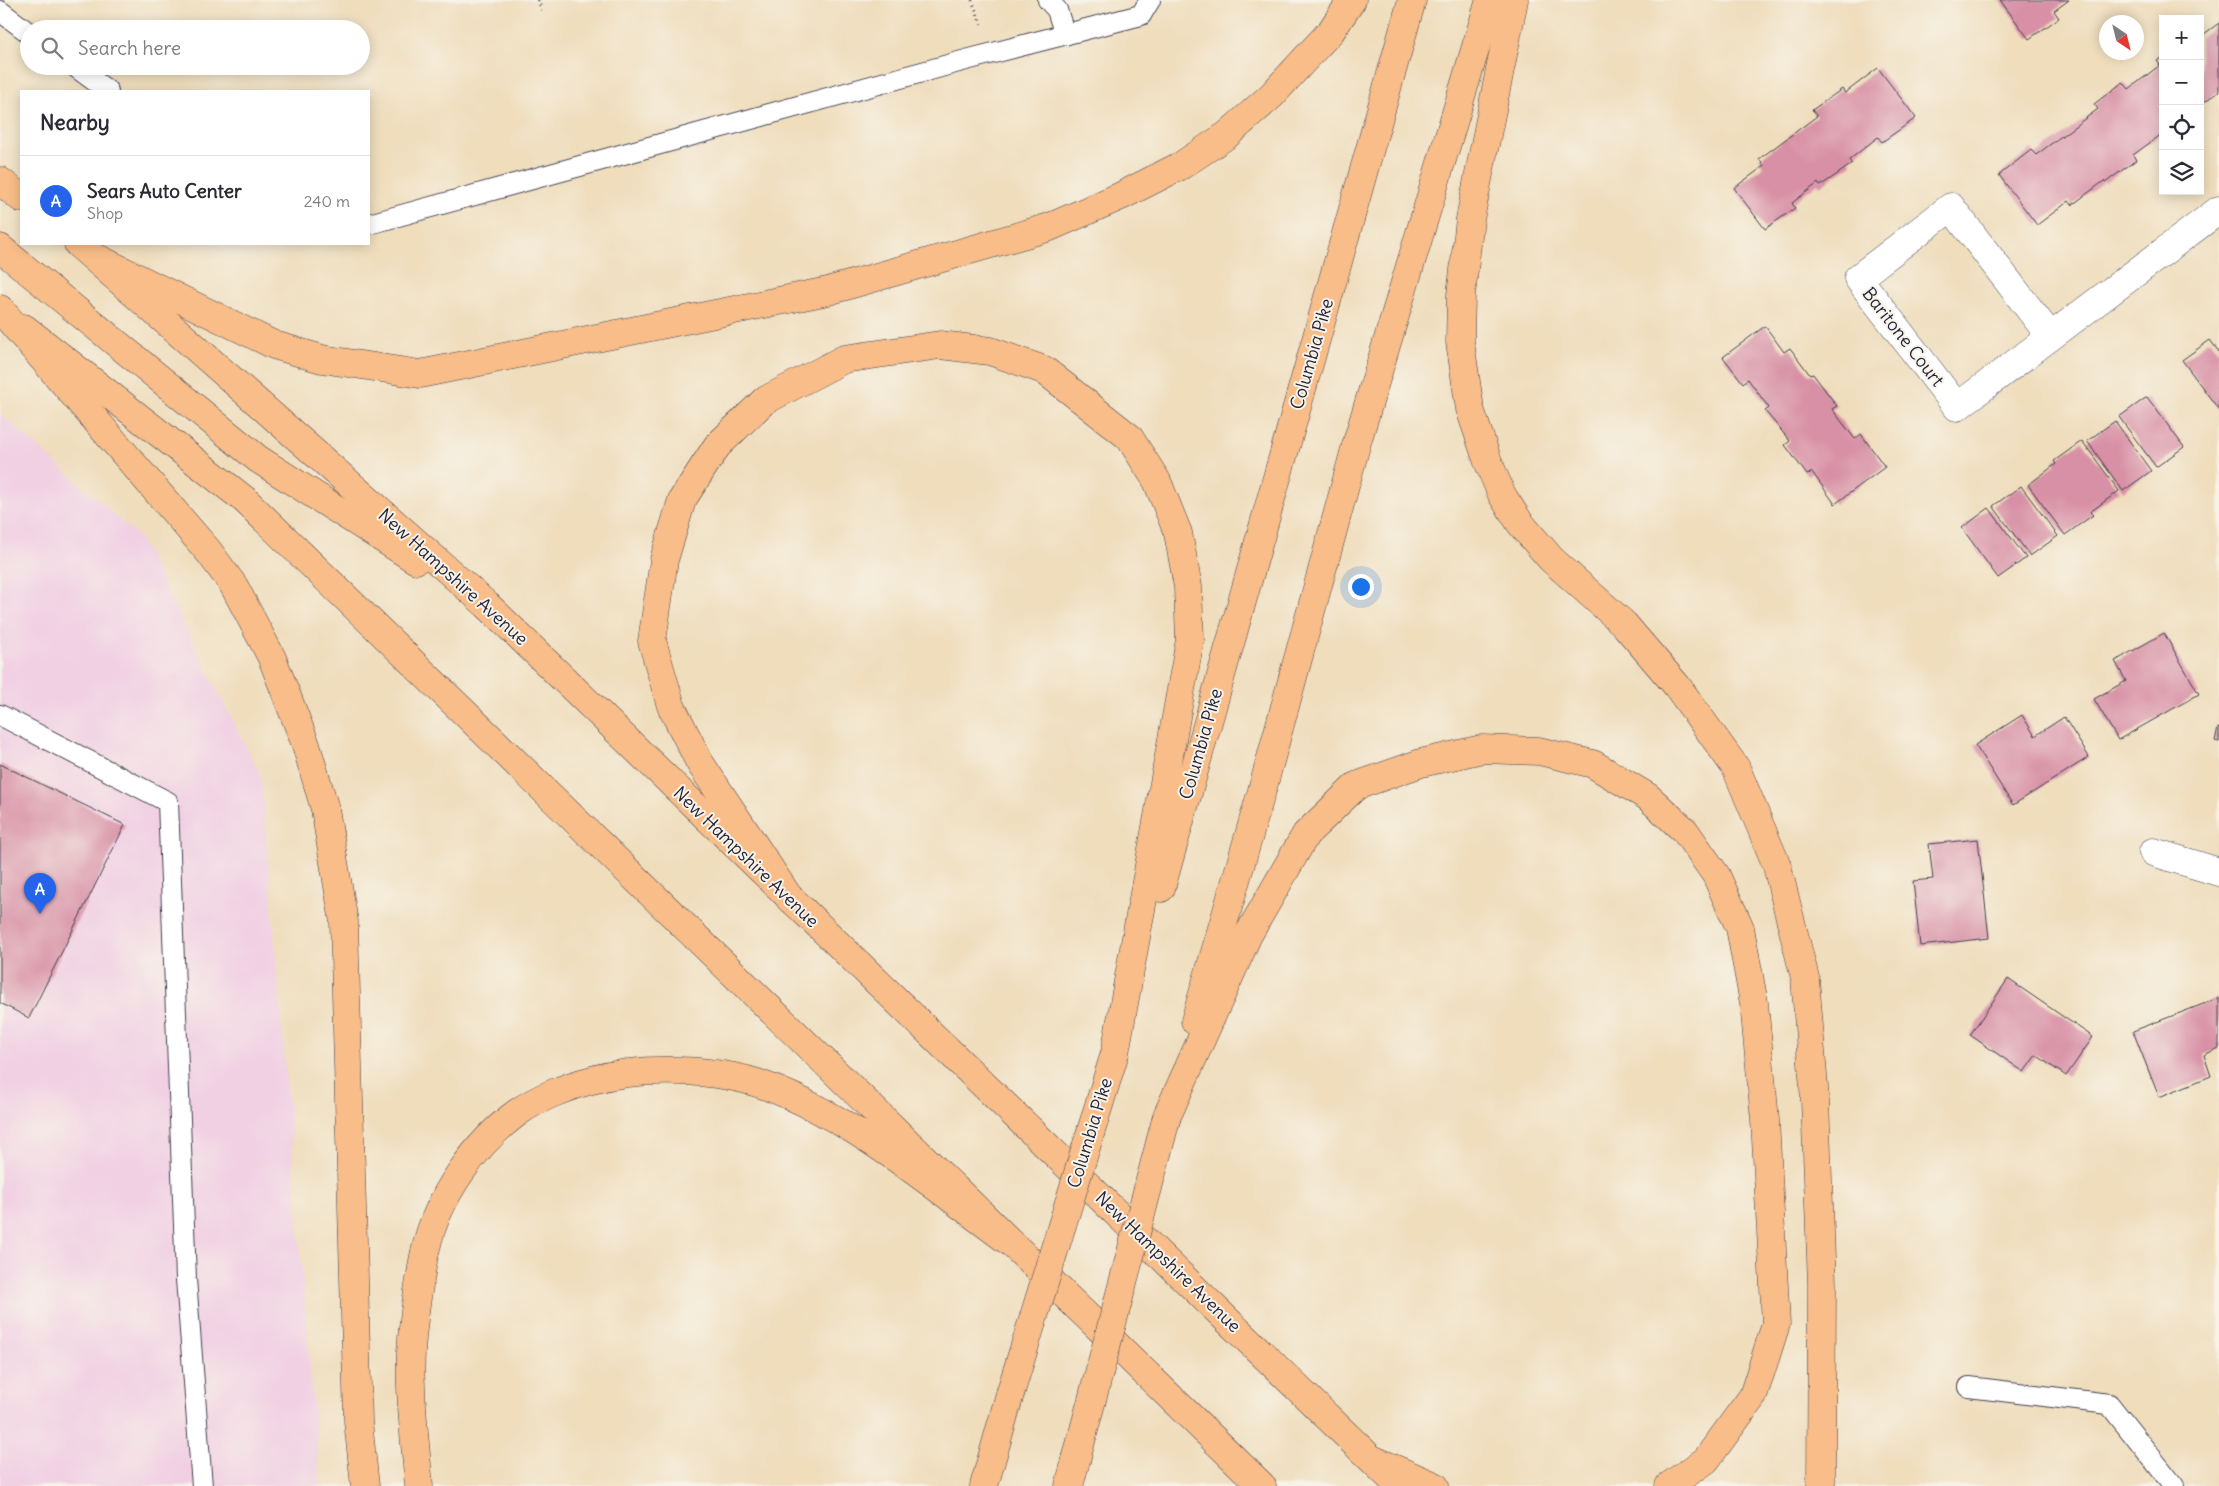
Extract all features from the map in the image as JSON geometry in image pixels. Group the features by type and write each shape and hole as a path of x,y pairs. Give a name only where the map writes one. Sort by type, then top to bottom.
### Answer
{"main road":[{"path":"86,250 274,345 322,359 420,374 828,291 1050,227 1121,196 1182,165 1227,135 1270,96 1332,31 1352,0"},
{"name":"Columbia Pike","path":"984,1486 1010,1394 1115,1053 1412,0"},
{"path":"1069,1486 1167,1116 1263,787 1357,442 1490,0"},
{"path":"1514,0 1470,219 1461,294 1460,342 1470,409 1487,459 1502,494 1520,523 1551,558 1624,624 1677,686 1736,768 1777,866 1805,978 1815,1100 1822,1284 1822,1486"},
{"path":"0,181 20,197"},
{"path":"0,248 258,459 487,605"},
{"name":"New Hampshire Avenue","path":"86,250 487,605 1400,1486"},
{"path":"0,309 245,500 1262,1486"},
{"path":"0,309 209,552 234,586 272,658 306,745 324,809 344,922 358,1421 365,1486"},
{"path":"790,899 700,763 671,706 652,641 664,560 682,500 717,446 764,401 844,359 940,345 990,351 1044,370 1128,437 1157,482 1178,533 1188,587 1190,640 1115,1053"},
{"path":"1167,1116 1248,935 1306,834 1356,786 1421,763 1482,749 1539,751 1593,764 1648,797 1685,831 1706,860 1716,875 1740,928 1754,1003 1763,1100 1776,1324 1753,1396 1706,1460 1669,1486"},
{"path":"419,1486 410,1384 414,1317 426,1247 445,1196 474,1154 519,1112 568,1086 613,1074 666,1071 713,1074 765,1085 813,1106 870,1140 1008,1240"},
{"path":"1813,1486 1821,1456"},
{"path":"977,1486 992,1459"},
{"path":"1372,1459 1435,1486"}],"street":[{"name":"Baritone Court","path":"2050,336 1951,207 1858,278 1957,407 2219,210"},
{"path":"2153,852 2219,872"}],"lane":[{"path":"1048,0 1057,10 1065,35"},
{"path":"370,224 1141,15 1150,0"},
{"path":"0,11 20,26"},
{"path":"86,75 107,90"},
{"path":"0,715 168,802 186,1279 202,1486"},
{"path":"1969,1387 2109,1404 2174,1486"}],"path":[{"path":"538,0 542,11"}],"shaded area":[{"path":"0,413 139,537 261,776 320,1486 0,1486"}],"building":[{"path":"2000,0 2069,0 2054,11 2059,18 2029,39"},
{"path":"2219,23 2219,91 2204,102 2204,60 2204,34"},
{"path":"2159,66 2159,136 2133,155 2136,160 2105,183 2104,181 2072,205 2069,201 2037,225 1999,175 2031,150 2036,155 2098,109 2094,104 2123,82 2129,89"},
{"path":"1878,68 1916,118 1882,142 1878,137 1849,160 1852,164 1820,186 1818,183 1792,203 1795,208 1765,229 1734,188 1764,166 1759,159 1817,116 1812,110 1842,89 1845,93"},
{"path":"1765,326 1784,352 1790,348 1810,375 1813,374 1837,406 1832,409 1855,439 1861,434 1885,467 1835,504 1812,472 1807,475 1785,445 1790,441 1765,411 1769,408 1748,379 1743,383 1723,357"},
{"path":"2210,340 2219,352 2219,410 2182,360"},
{"path":"2147,397 2184,447 2156,467 2119,417"},
{"path":"2115,421 2151,471 2123,491 2087,441"},
{"path":"2082,441 2119,491 2090,512 2093,515 2065,535 2028,485 2056,464 2054,461"},
{"path":"2021,486 2058,536 2030,556 1993,506"},
{"path":"1989,508 2026,558 1998,578 1962,528"},
{"path":"2164,633 2199,694 2118,740 2094,699 2126,681 2115,661"},
{"path":"2022,715 2035,736 2064,717 2089,757 2013,805 1975,745"},
{"path":"2219,728 2219,742 2215,741"},
{"path":"0,764 125,825 29,1018 0,1003"},
{"path":"1978,839 1989,938 1920,946 1913,881 1933,879 1929,844"},
{"path":"2008,979 2093,1037 2066,1076 2036,1055 2024,1072 1970,1035"},
{"path":"2219,998 2219,1048 2204,1055 2211,1076 2159,1097 2133,1031"}],"place":[{"name":"Sears Auto Center","path":"40,914"}]}
